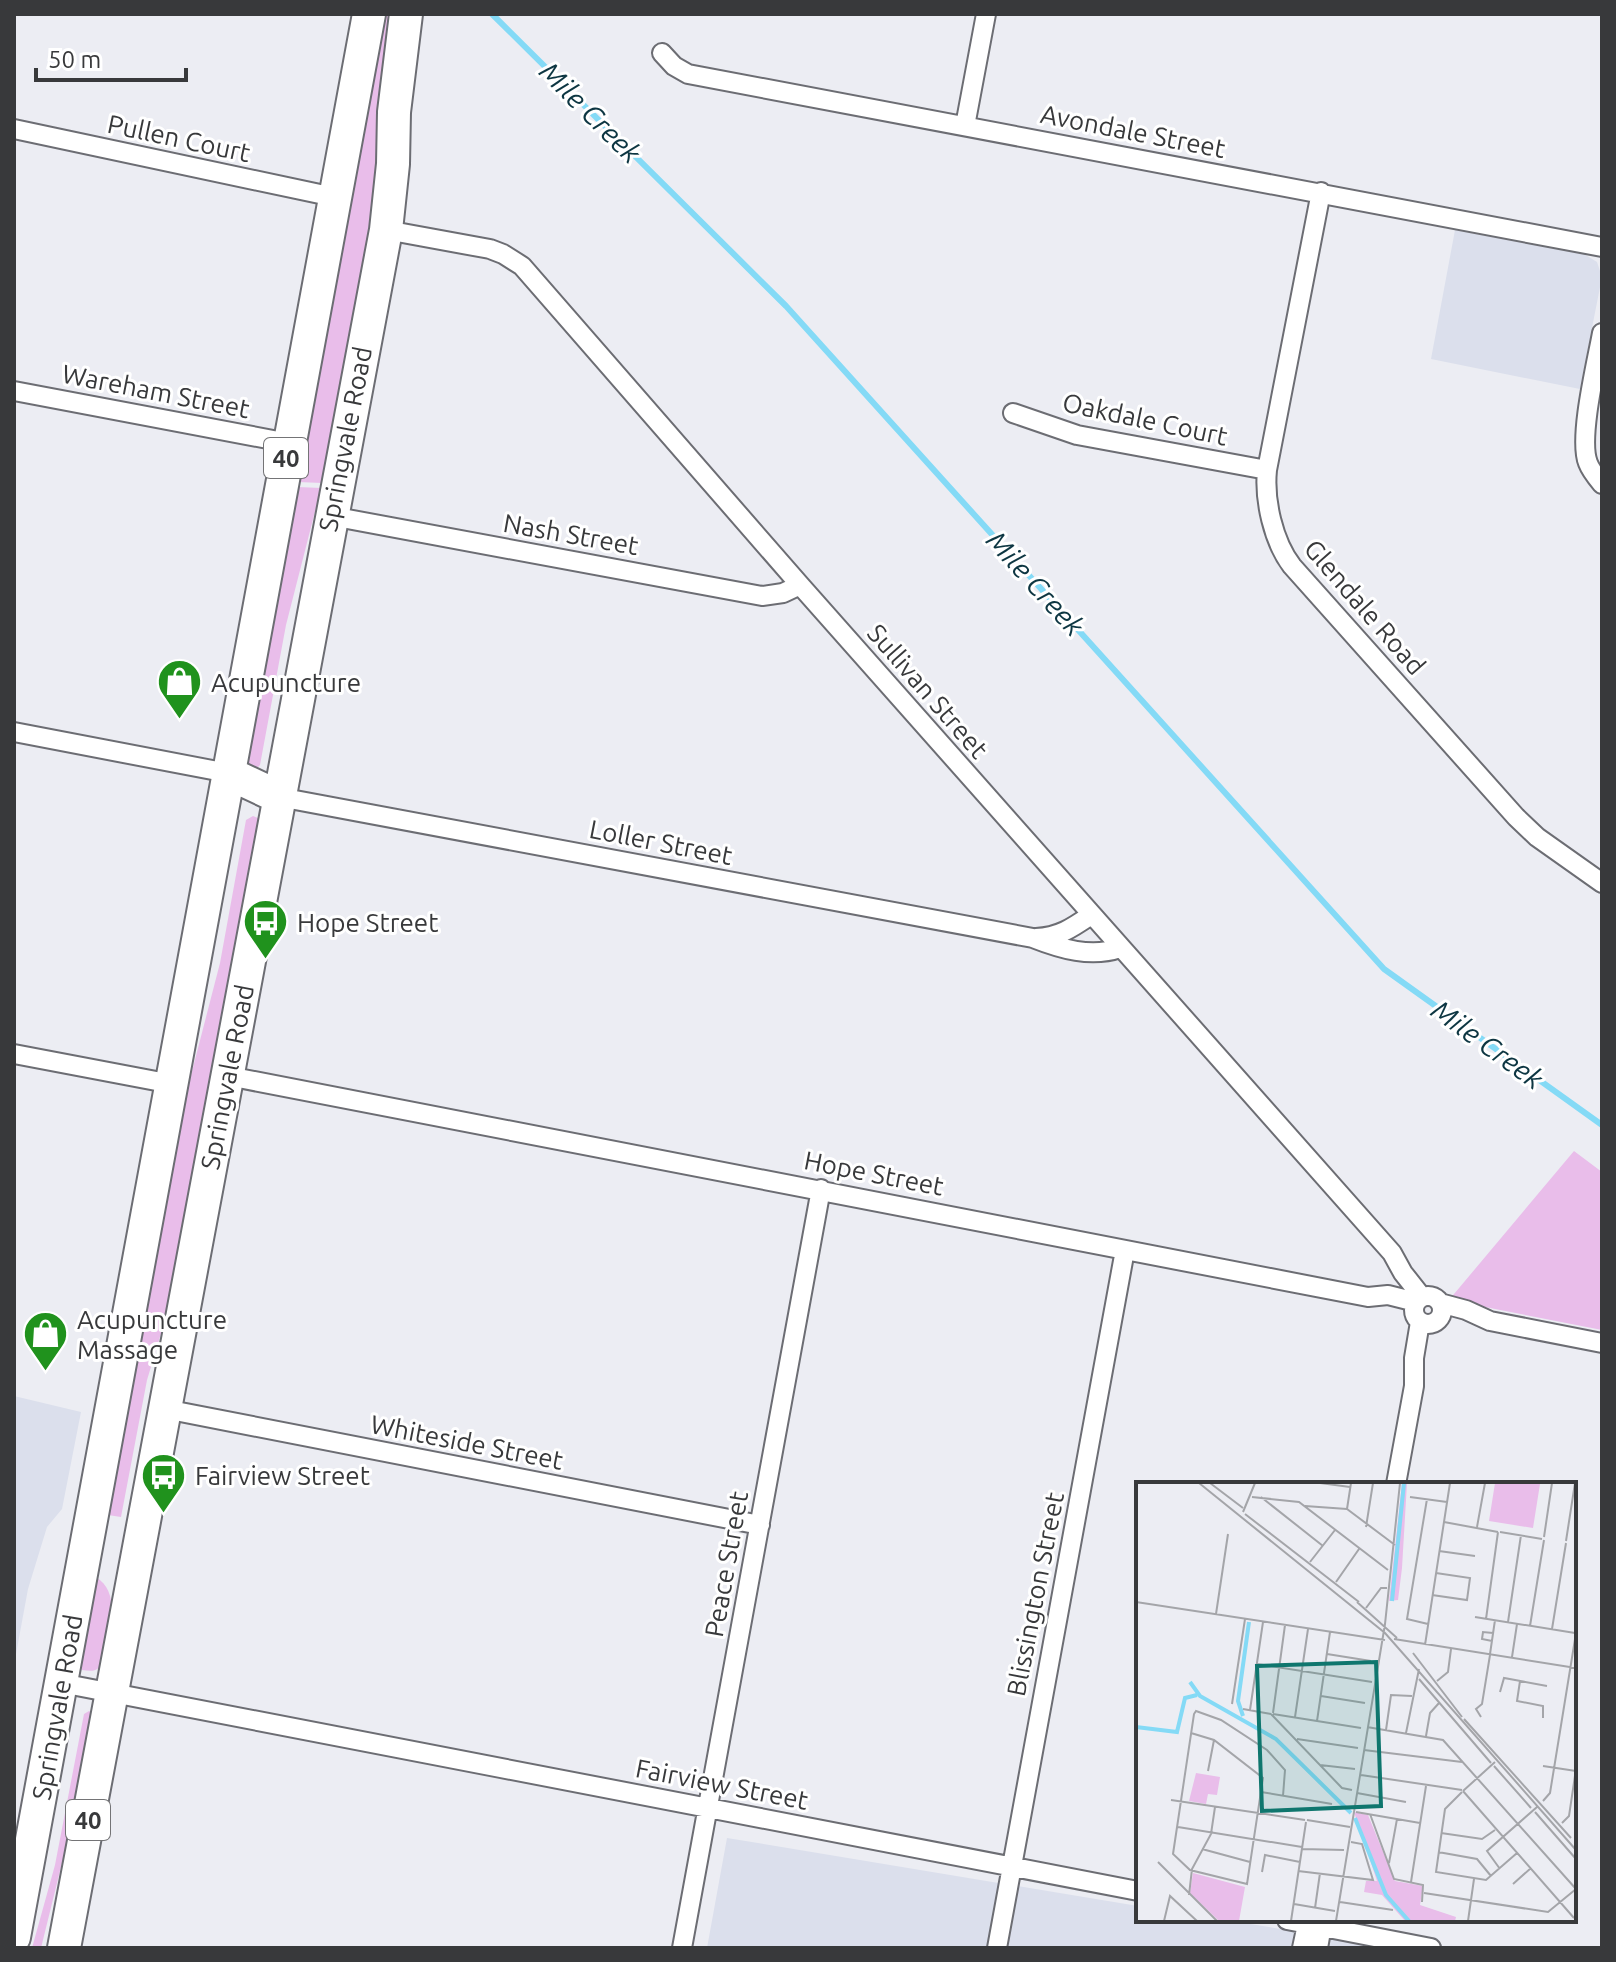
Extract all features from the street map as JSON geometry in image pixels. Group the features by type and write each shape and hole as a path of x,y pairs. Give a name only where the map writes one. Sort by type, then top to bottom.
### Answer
{"highway":[{"name":"Springvale Road","path":"14,1937 369,14"},
{"name":"Springvale Road","path":"64,1948 386,230 393,164 394,112 406,14"},
{"path":"228,773 279,797"}],"street":[{"path":"965,126 986,14"},
{"name":"Avondale Street","path":"662,53 674,66 688,74 1602,247"},
{"name":"Pullen Court","path":"14,129 334,197"},
{"name":"Glendale Road","path":"1321,192 1267,470 1268,503 1282,550 1292,566 1516,817 1537,837 1602,883"},
{"name":"Sullivan Street","path":"386,230 490,249 522,266 1392,1253 1428,1310"},
{"path":"1602,333 1592,383 1586,440 1587,462 1602,484"},
{"name":"Wareham Street","path":"14,391 289,443"},
{"name":"Oakdale Court","path":"1013,413 1077,435 1267,470"},
{"name":"Nash Street","path":"331,516 762,596 783,593 800,585"},
{"path":"14,732 228,773"},
{"name":"Loller Street","path":"279,797 1033,938 1054,947 1089,953 1120,948"},
{"name":"Loller Street","path":"1033,938 1065,933 1091,915"},
{"path":"14,1054 172,1084"},
{"name":"Hope Street","path":"228,1076 1368,1297 1386,1306 1466,1310 1490,1321 1602,1343"},
{"name":"Peace Street","path":"682,1948 821,1189"},
{"name":"Blissington Street","path":"997,1948 1125,1250"},
{"path":"1396,1482 1414,1386 1425,1358 1428,1310"},
{"name":"Whiteside Street","path":"165,1409 760,1525"},
{"name":"Fairview Street","path":"61,1683 1136,1891"},
{"path":"1302,1948 1315,1922"},
{"path":"1315,1922 1318,1948"},
{"path":"1315,1922 1431,1948"}],"shaded area":[{"path":"383,14 395,14 378,185 322,483 298,482"},
{"path":"1455,230 1584,254 1597,262 1602,277 1580,389 1431,359"},
{"path":"298,487 321,488 286,625 260,765 255,770 247,764 247,754"},
{"path":"253,816 258,818 259,824 172,1297 147,1380 121,1517 108,1515 182,1110 220,963 246,820"},
{"path":"1574,1151 1602,1172 1602,1330 1449,1300"},
{"path":"14,1396 81,1412 62,1509 47,1527 28,1589 14,1665"},
{"path":"96,1577 108,1590 112,1607 103,1662 96,1670 87,1671 82,1670 81,1662"},
{"path":"89,1711 93,1713 77,1802 41,1948 32,1948 55,1865 84,1714"},
{"path":"727,1838 1136,1906 1136,1922 1238,1922 1395,1948 707,1948"}],"waterway":[{"name":"Mile Creek","path":"492,14 786,306 1384,969 1602,1125"}],"place":[{"name":"Acupuncture","path":"180,721"},
{"name":"Hope Street","path":"266,961"},
{"name":"Acupuncture Massage","path":"46,1373"},
{"name":"Fairview Street","path":"164,1514"}]}
